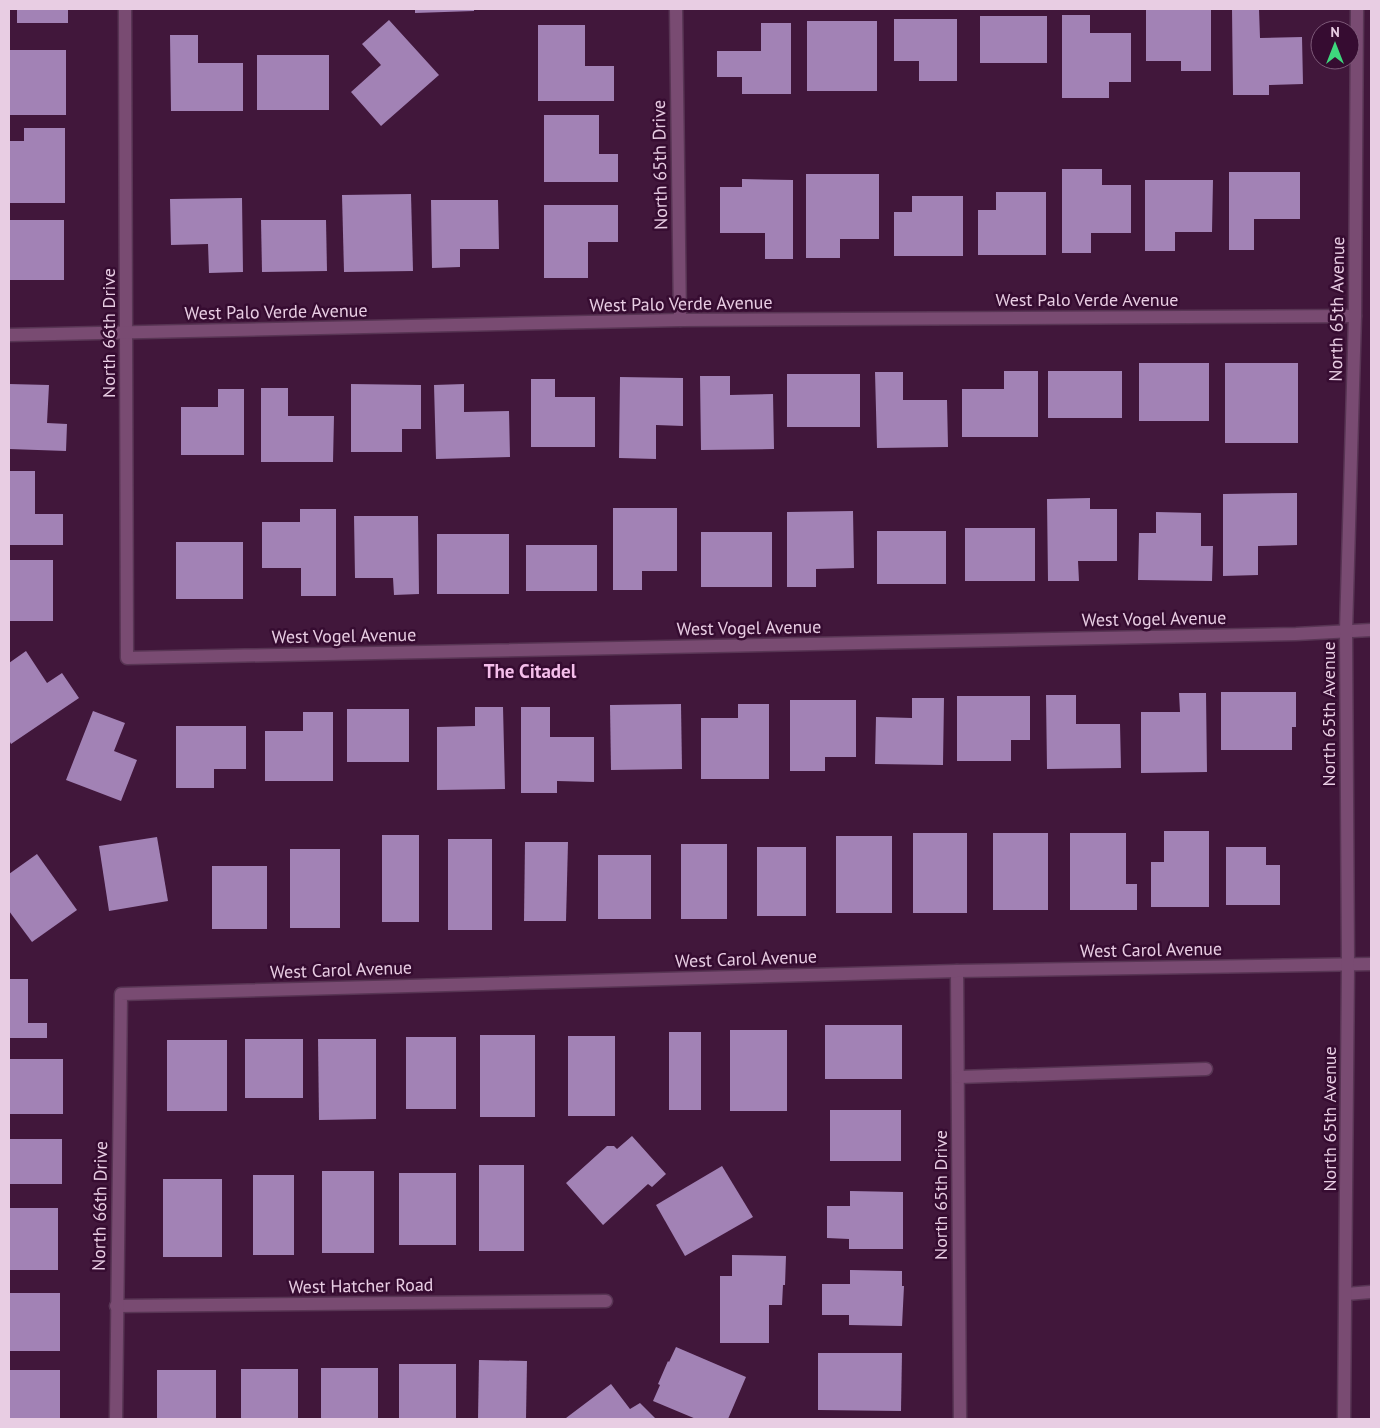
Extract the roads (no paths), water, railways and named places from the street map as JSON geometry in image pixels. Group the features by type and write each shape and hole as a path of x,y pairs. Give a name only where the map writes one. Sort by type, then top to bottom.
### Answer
{"street":[{"name":"North 66th Drive","path":"125,9 127,658"},
{"name":"North 65th Drive","path":"676,9 680,320"},
{"name":"North 65th Avenue","path":"1344,1419 1348,965 1346,631 1355,316 1357,9"},
{"name":"West Palo Verde Avenue","path":"9,334 680,320 1355,316"},
{"name":"West Vogel Avenue","path":"127,658 1276,634 1371,630"},
{"name":"West Carol Avenue","path":"121,994 957,970 1371,964"},
{"name":"North 65th Drive","path":"957,970 960,1419"},
{"name":"North 66th Drive","path":"116,1419 121,994"},
{"path":"958,1077 1206,1070"},
{"path":"1346,1294 1371,1292"},
{"name":"West Hatcher Road","path":"116,1306 606,1301"}],"district":[{"name":"The Citadel","path":"530,671"}]}
